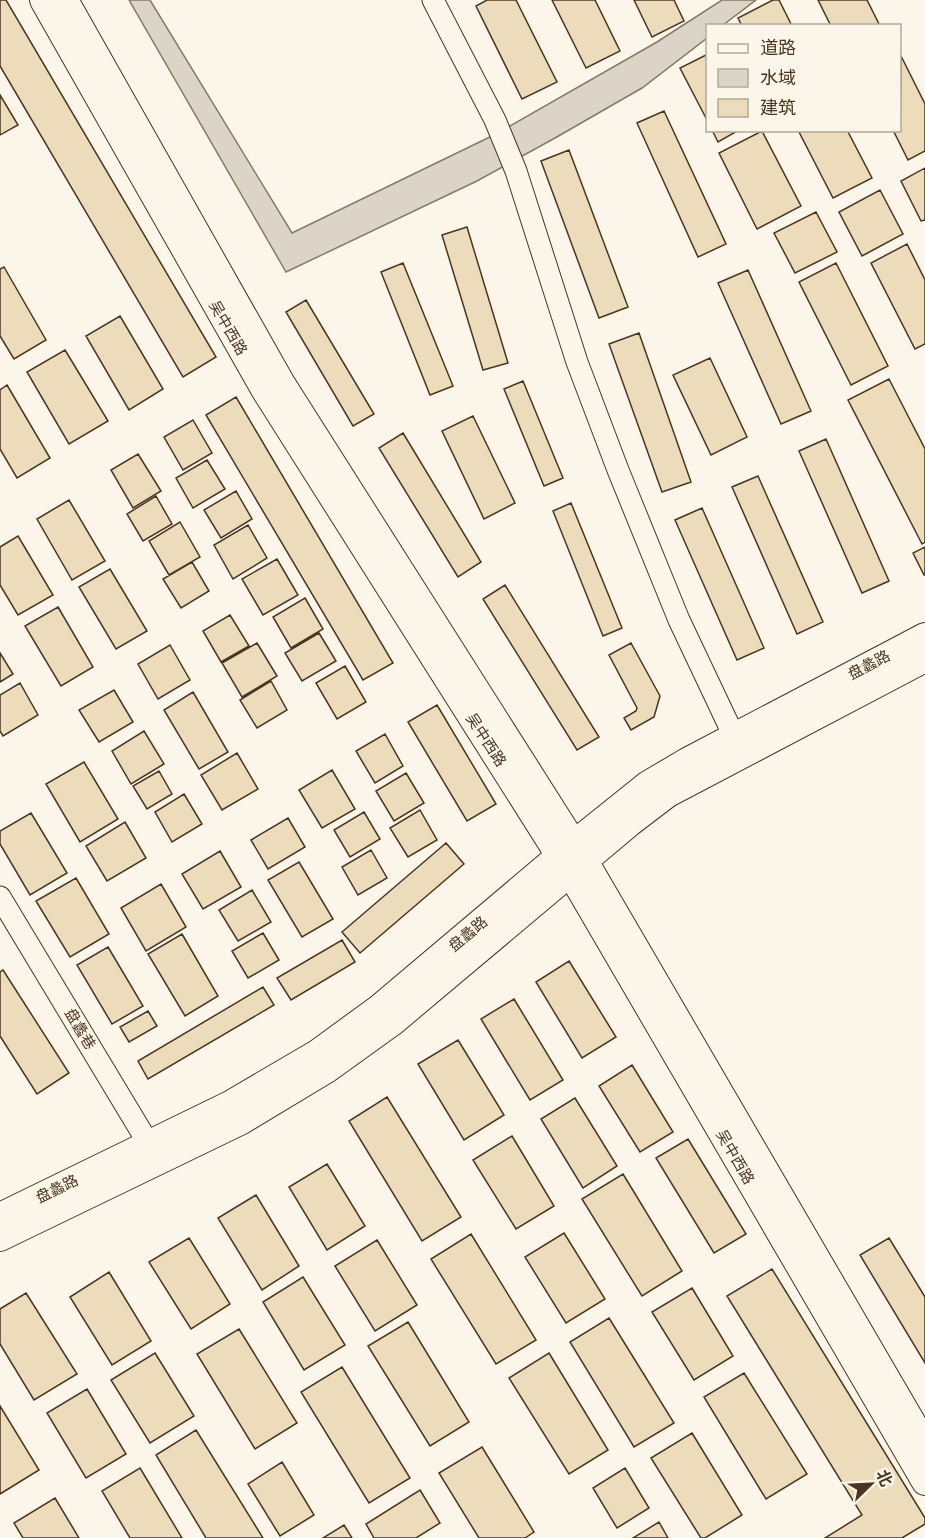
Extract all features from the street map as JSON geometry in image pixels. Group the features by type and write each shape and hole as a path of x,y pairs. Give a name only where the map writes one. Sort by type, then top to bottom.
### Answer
{"main road":[{"name":"吴中西路","path":"43,0 265,391 572,858 925,1482"},
{"name":"吴中西路","path":"65,0 287,392 572,858 925,1444"},
{"name":"盘蠡路","path":"0,1216 154,1153 240,1122 302,1085 344,1058 418,1002 572,858 630,823 737,745 923,647"},
{"name":"盘蠡路","path":"0,1238 154,1153"}],"street":[{"path":"432,0 495,120 516,171 577,362 618,470 679,620 737,745"},
{"name":"盘蠡巷","path":"0,897 154,1153"}],"water":[{"path":"129,0 150,0 292,233 496,134 657,42 722,0 756,0 724,24 706,24 706,39 642,88 477,181 286,272"}],"building":[{"path":"0,0 6,0 216,357 183,377 0,66"},
{"path":"487,0 516,0 557,82 522,99 476,6"},
{"path":"552,0 595,0 620,51 586,68"},
{"path":"634,0 674,0 684,21 652,37"},
{"path":"773,0 779,0 791,24 741,24 738,18"},
{"path":"818,0 867,0 879,24 830,24"},
{"path":"706,55 706,118 680,68"},
{"path":"901,56 925,104 925,151 908,160 894,132 901,132"},
{"path":"0,95 18,125 0,135"},
{"path":"664,111 726,244 698,257 637,123"},
{"path":"713,132 736,132 718,142"},
{"path":"763,132 801,206 757,229 719,153"},
{"path":"799,132 848,132 872,178 833,198"},
{"path":"569,150 628,307 599,318 541,161"},
{"path":"925,168 925,220 921,221 901,181"},
{"path":"880,190 903,234 862,256 839,212"},
{"path":"816,212 837,252 795,273 774,233"},
{"path":"467,227 508,363 483,370 442,235"},
{"path":"907,244 925,280 925,344 915,349 871,263"},
{"path":"403,263 453,386 430,395 381,272"},
{"path":"836,263 888,366 851,385 799,282"},
{"path":"4,267 46,340 14,359 0,336 0,269"},
{"path":"748,270 811,411 781,424 718,283"},
{"path":"306,300 374,414 353,426 286,312"},
{"path":"120,316 163,389 129,410 86,336"},
{"path":"639,333 691,482 662,492 609,344"},
{"path":"65,350 108,421 69,444 27,372"},
{"path":"710,358 747,437 711,455 673,375"},
{"path":"889,379 925,449 925,542 922,544 848,400"},
{"path":"523,381 563,478 544,486 504,389"},
{"path":"7,385 50,458 17,478 0,449 0,390"},
{"path":"236,397 393,663 363,680 206,415"},
{"path":"473,416 515,503 484,519 442,431"},
{"path":"193,420 212,453 183,470 164,437"},
{"path":"403,433 481,562 458,577 379,448"},
{"path":"826,439 889,581 862,593 799,451"},
{"path":"138,454 161,491 133,508 111,470"},
{"path":"207,460 225,489 193,508 176,478"},
{"path":"758,476 823,622 797,634 732,487"},
{"path":"236,491 252,519 221,538 204,510"},
{"path":"156,496 172,524 143,541 127,514"},
{"path":"69,500 105,561 72,580 37,519"},
{"path":"571,503 622,628 603,636 553,511"},
{"path":"702,508 764,648 737,660 675,520"},
{"path":"180,522 200,557 169,575 149,541"},
{"path":"248,525 267,558 233,579 214,545"},
{"path":"18,536 53,595 18,615 0,585 0,547"},
{"path":"925,547 925,575 924,575 913,553"},
{"path":"277,559 298,595 263,615 242,579"},
{"path":"192,562 209,591 181,608 163,579"},
{"path":"110,569 147,631 116,649 79,587"},
{"path":"505,585 599,737 577,750 483,599"},
{"path":"305,598 323,629 291,648 273,617"},
{"path":"58,607 93,667 61,686 25,626"},
{"path":"230,615 249,646 221,662 203,631"},
{"path":"319,633 336,661 302,681 285,653"},
{"path":"257,643 277,676 242,697 222,663"},
{"path":"631,643 660,696 654,717 631,730 624,718 637,708 609,655"},
{"path":"170,645 190,680 158,699 138,664"},
{"path":"0,653 13,674 0,682"},
{"path":"345,666 366,702 337,719 316,683"},
{"path":"271,681 287,710 257,728 240,700"},
{"path":"20,683 38,715 3,736 0,731 0,695"},
{"path":"114,690 133,722 99,742 79,710"},
{"path":"193,692 228,752 199,769 164,710"},
{"path":"437,705 496,804 467,821 408,722"},
{"path":"144,731 164,764 131,784 112,751"},
{"path":"385,734 403,766 375,783 356,751"},
{"path":"237,753 258,789 222,810 201,775"},
{"path":"84,762 118,819 80,842 46,784"},
{"path":"332,770 355,809 322,828 299,790"},
{"path":"159,771 172,794 147,809 133,786"},
{"path":"406,773 424,803 394,821 376,791"},
{"path":"184,794 202,824 172,842 155,812"},
{"path":"420,810 437,840 408,857 390,828"},
{"path":"364,812 380,839 350,857 334,830"},
{"path":"31,813 67,873 30,895 0,844 0,831"},
{"path":"288,818 305,847 268,869 251,840"},
{"path":"125,822 146,858 107,881 86,846"},
{"path":"446,843 464,864 360,953 342,932"},
{"path":"371,850 387,878 358,895 342,867"},
{"path":"220,851 241,887 203,909 182,874"},
{"path":"299,862 333,919 302,937 268,880"},
{"path":"76,878 109,934 70,957 36,901"},
{"path":"161,884 186,927 146,951 121,908"},
{"path":"252,890 271,922 238,941 219,910"},
{"path":"263,933 279,960 248,978 232,951"},
{"path":"182,934 218,996 185,1016 148,954"},
{"path":"342,940 355,962 291,1000 277,978"},
{"path":"108,947 143,1006 112,1024 77,965"},
{"path":"569,961 616,1037 582,1058 536,982"},
{"path":"3,970 69,1073 37,1094 0,1036 0,972"},
{"path":"263,987 274,1005 148,1079 138,1061"},
{"path":"514,999 563,1080 530,1100 481,1019"},
{"path":"148,1011 157,1026 129,1042 120,1027"},
{"path":"458,1040 504,1115 464,1140 418,1064"},
{"path":"632,1065 673,1132 640,1152 599,1086"},
{"path":"387,1097 461,1217 422,1241 349,1121"},
{"path":"575,1098 617,1166 583,1188 541,1119"},
{"path":"512,1136 554,1206 516,1229 473,1160"},
{"path":"688,1139 746,1234 714,1253 656,1158"},
{"path":"327,1164 365,1226 327,1250 289,1187"},
{"path":"623,1174 682,1271 642,1296 582,1199"},
{"path":"256,1195 299,1266 262,1290 218,1218"},
{"path":"564,1233 605,1299 566,1323 525,1257"},
{"path":"471,1234 536,1340 496,1364 431,1259"},
{"path":"189,1238 230,1304 191,1329 149,1262"},
{"path":"889,1238 925,1297 925,1363 860,1255"},
{"path":"377,1240 417,1305 375,1331 335,1266"},
{"path":"772,1269 925,1518 925,1524 902,1538 825,1538 862,1515 727,1296"},
{"path":"109,1272 151,1341 112,1365 70,1297"},
{"path":"303,1277 345,1345 304,1370 263,1302"},
{"path":"692,1288 733,1356 694,1380 652,1312"},
{"path":"26,1293 77,1374 34,1400 0,1344 0,1309"},
{"path":"609,1318 674,1423 634,1447 570,1342"},
{"path":"408,1322 469,1422 430,1446 368,1346"},
{"path":"239,1329 297,1423 255,1449 197,1354"},
{"path":"155,1353 194,1416 150,1443 111,1380"},
{"path":"549,1353 608,1450 569,1474 509,1378"},
{"path":"342,1367 410,1478 369,1503 301,1392"},
{"path":"744,1373 807,1474 766,1499 704,1397"},
{"path":"87,1389 126,1454 86,1478 47,1413"},
{"path":"0,1406 39,1470 0,1494"},
{"path":"196,1430 263,1538 206,1538 156,1455"},
{"path":"692,1433 742,1515 705,1538 701,1538 651,1458"},
{"path":"482,1447 534,1532 525,1538 479,1538 439,1473"},
{"path":"282,1462 314,1515 280,1536 248,1484"},
{"path":"140,1468 182,1538 130,1538 102,1491"},
{"path":"625,1468 649,1508 617,1528 593,1488"},
{"path":"420,1490 440,1523 416,1538 374,1538 366,1524"},
{"path":"55,1498 79,1538 23,1538 14,1523"},
{"path":"659,1522 668,1538 633,1538"},
{"path":"344,1525 352,1538 323,1538"}]}
